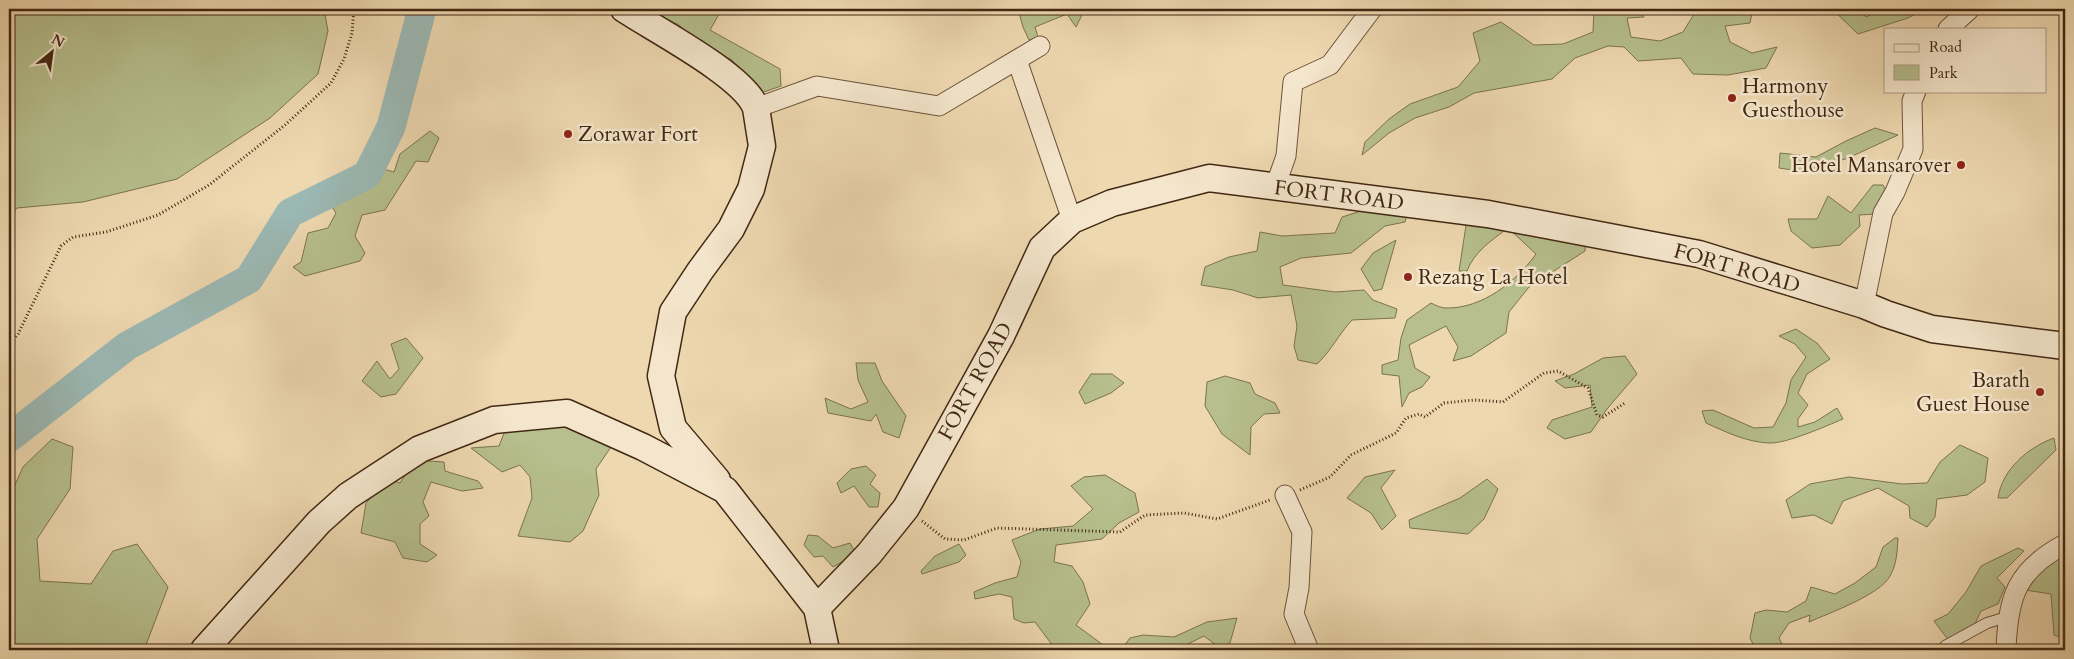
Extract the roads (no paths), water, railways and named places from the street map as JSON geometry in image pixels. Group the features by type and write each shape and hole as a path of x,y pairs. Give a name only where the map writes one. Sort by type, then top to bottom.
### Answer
{"street":[{"path":"624,9 693,51 738,84 756,108 762,146 751,189 731,229 673,312 661,376 673,428 726,490 816,608 826,650"},
{"path":"1275,187 1286,156 1292,82 1330,65 1372,9"},
{"path":"1949,28 1970,9"},
{"path":"756,108 817,86 939,106 1040,46"},
{"path":"1017,60 1072,220"},
{"path":"1864,305 1883,212 1895,192 1913,149 1912,101 1916,92"},
{"name":"FORT ROAD","path":"816,608 869,554 906,508 1001,336 1042,248 1072,220 1112,203 1209,178 1488,214 1699,254 1864,305 1932,329 2065,346"},
{"path":"204,650 319,522 348,496 420,449 494,420 567,413 643,447 726,490"},
{"path":"1285,495 1302,532 1299,588 1294,614 1309,650"},
{"path":"2006,650 2007,617 2014,592 2032,567 2047,553 2065,544"}],"lane":[{"path":"1944,650 1945,646 1987,623 2007,617"}],"waterway":[{"path":"9,438 127,346 249,279 290,213 367,175 391,127 422,9"}],"place":[{"name":"Harmony Guesthouse","path":"1732,98"},
{"name":"Zorawar Fort","path":"568,134"},
{"name":"Hotel Mansarover","path":"1961,165"},
{"name":"Rezang La Hotel","path":"1408,277"},
{"name":"Barath Guest House","path":"2040,392"}]}
